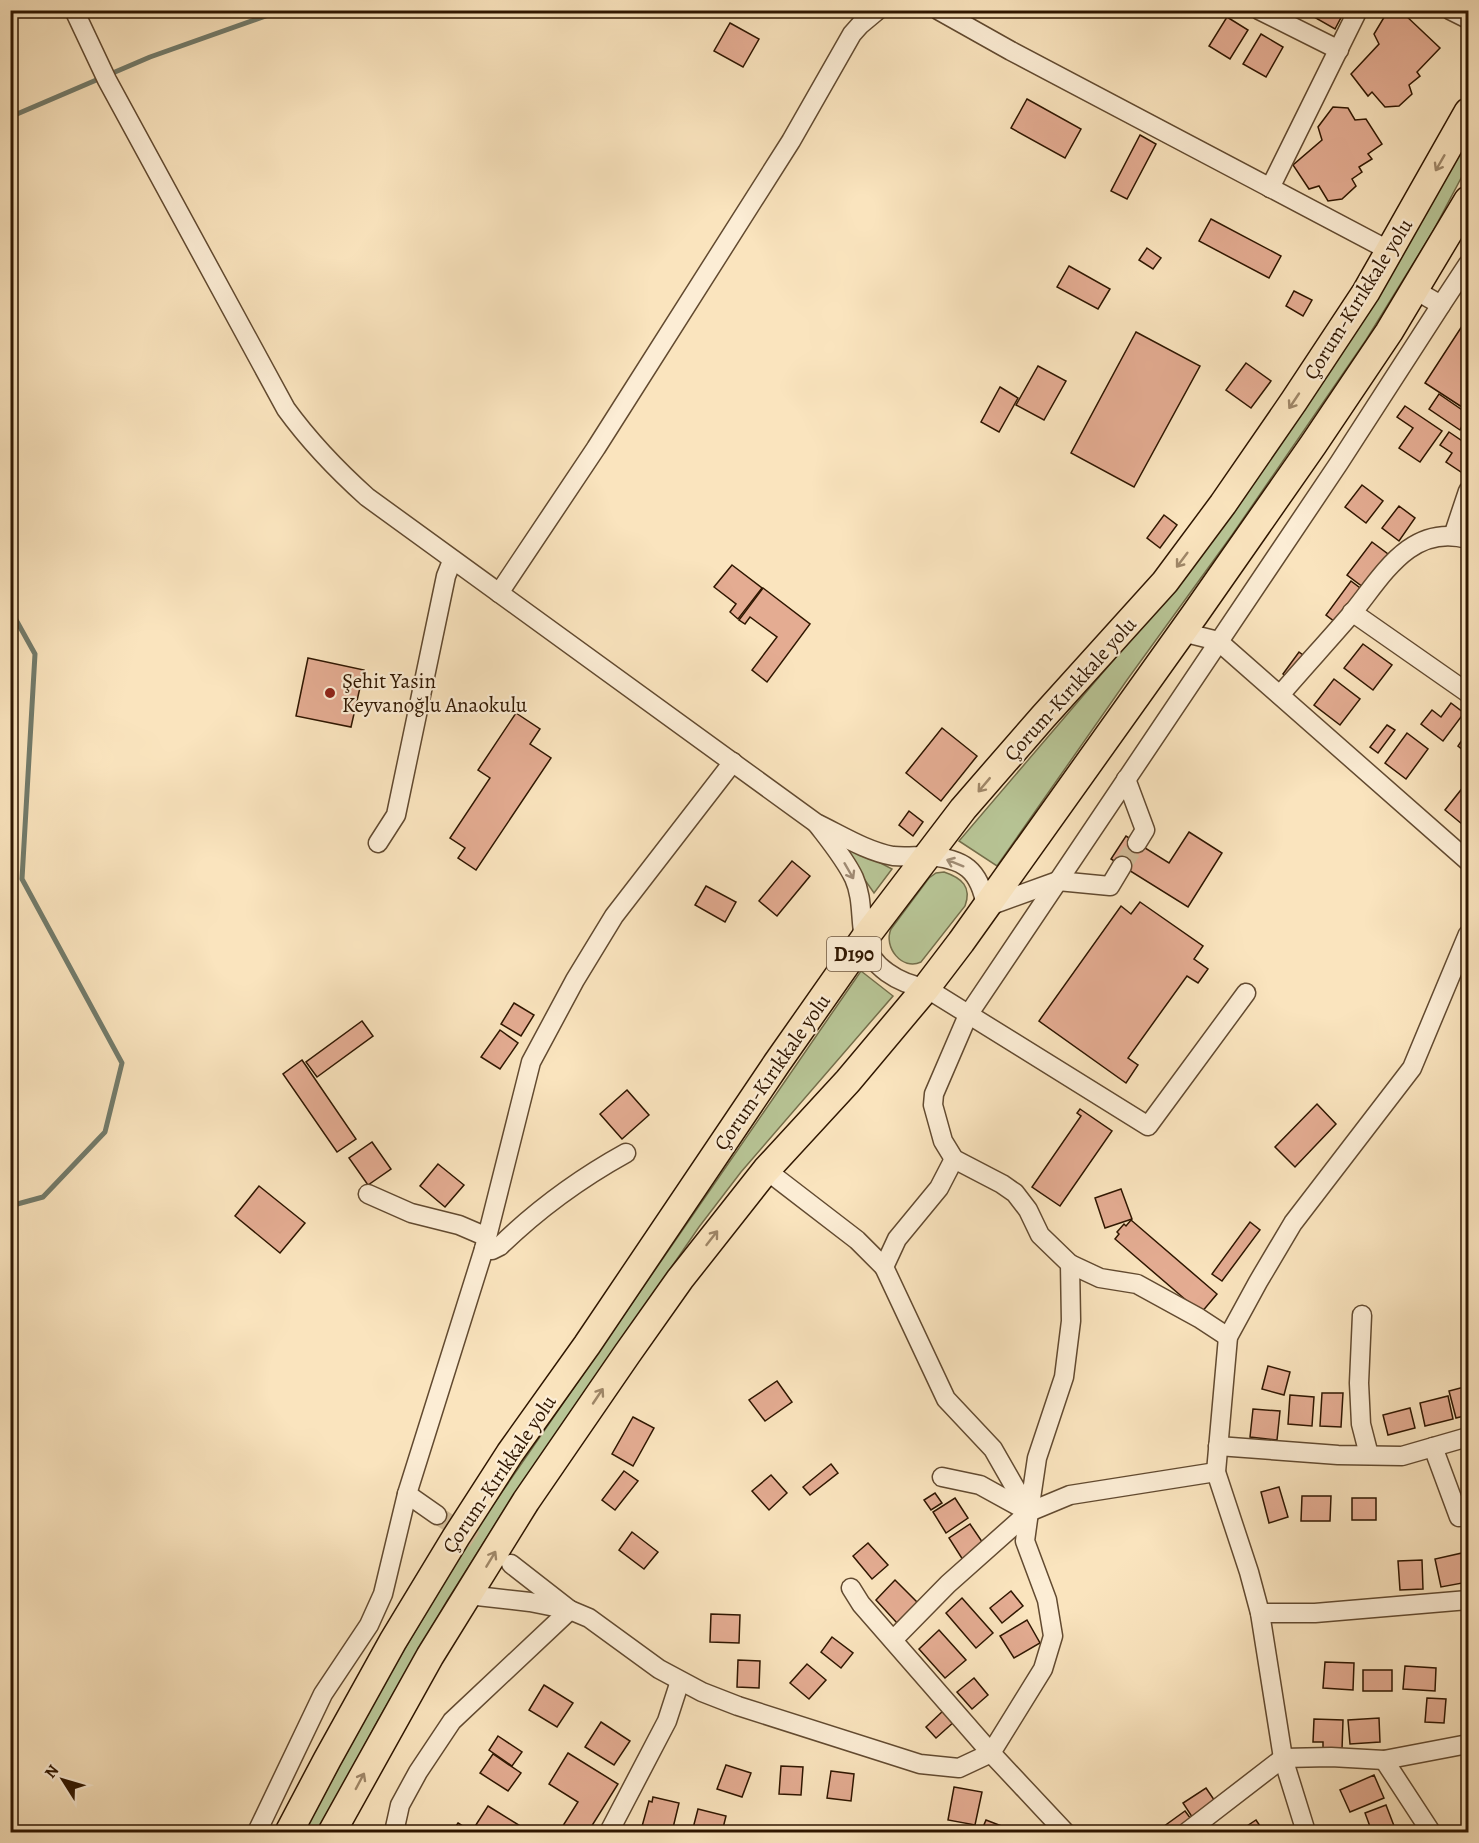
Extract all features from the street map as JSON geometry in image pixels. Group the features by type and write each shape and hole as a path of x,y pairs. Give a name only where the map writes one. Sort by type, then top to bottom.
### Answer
{"highway":[{"name":"Çorum-Kırıkkale yolu","path":"289,1833 393,1641 510,1453 864,939 987,782 1165,582 1223,504 1366,292 1468,112"},
{"name":"Çorum-Kırıkkale yolu","path":"332,1833 424,1666 526,1501 627,1354 680,1279 766,1170 848,1081 926,988 986,907 1313,446 1389,332 1468,200"}],"street":[{"path":"499,593 596,448 792,141 852,34 878,10"},
{"path":"938,10 1011,51 1390,251"},
{"path":"1259,10 1339,50"},
{"path":"1270,188 1358,10"},
{"path":"1450,10 1468,19"},
{"path":"77,16 107,80 286,409 332,466 367,497 452,561 816,823 873,850 895,856 927,856 948,859 968,868 978,877 983,888 986,907 1058,881 1110,886 1122,866"},
{"path":"1228,1337 1199,1318 1137,1284 1100,1278 1070,1264 1040,1235 1028,1210 1015,1193 954,1159 943,1141 933,1105 934,1094 968,1016 1339,463 1468,264"},
{"path":"1415,290 1441,305"},
{"path":"1313,446 1339,463"},
{"path":"1280,695 1353,612 1390,563 1425,540 1439,536 1461,537 1468,491"},
{"path":"378,843 396,815 446,576 452,561"},
{"path":"1353,612 1468,693"},
{"path":"1182,632 1218,641 1468,861"},
{"path":"257,1833 323,1694 377,1609 388,1577 407,1494 486,1243 526,1077 539,1046 614,916 733,762"},
{"path":"1126,779 1145,830 1137,843"},
{"path":"816,823 854,878 860,894 864,939 871,954 889,974 901,981 926,988 1148,1126 1246,993"},
{"path":"1306,1833 1283,1758 1260,1613 1216,1472 1228,1337 1293,1223 1412,1068 1468,934"},
{"path":"368,1194 411,1213 459,1225 486,1243 492,1250 500,1246 568,1188 626,1153"},
{"path":"884,1268 897,1239 939,1188 954,1159"},
{"path":"766,1170 857,1240 884,1268 946,1399 993,1449 1029,1512"},
{"path":"468,1595 530,1602 570,1610 589,1618 659,1669 680,1681 738,1706 920,1764 959,1768 991,1753 1043,1669 1053,1636 1047,1600 1025,1541 1037,1458 1064,1377 1071,1321 1070,1264"},
{"path":"1362,1315 1359,1383 1361,1424 1369,1455"},
{"path":"1218,1446 1402,1456 1468,1437"},
{"path":"1433,1447 1459,1517"},
{"path":"893,1640 948,1584 1029,1512 1070,1495 1216,1472"},
{"path":"942,1477 980,1485 1029,1512"},
{"path":"407,1494 437,1515"},
{"path":"512,1564 570,1610"},
{"path":"851,1588 861,1604 991,1753 1065,1833"},
{"path":"1260,1613 1315,1613 1468,1600"},
{"path":"394,1833 400,1805 418,1772 452,1721 570,1610"},
{"path":"609,1832 667,1722 680,1681"},
{"path":"1187,1833 1283,1758 1331,1757 1384,1760 1468,1744"},
{"path":"1384,1760 1431,1833"}],"green space":[{"path":"1468,138 1468,165 1432,233 1366,340 1232,535 997,866 959,841 1181,581 1388,280"},
{"path":"837,840 892,869 874,893"},
{"path":"944,872 956,877 964,884 967,894 965,906 921,962 907,963 896,956 892,950 889,936 891,929 929,878 936,873"},
{"path":"861,971 893,996 741,1172 699,1227 501,1515 447,1601 378,1720 318,1832 304,1832 382,1687 473,1534"}],"building":[{"path":"1318,10 1345,10 1335,29 1314,17"},
{"path":"1403,13 1440,48 1417,72 1420,76 1409,85 1412,94 1399,106 1385,107 1372,92 1368,96 1351,74 1379,44 1374,34 1386,14"},
{"path":"1227,17 1248,30 1230,59 1209,46"},
{"path":"730,23 759,39 743,67 714,51"},
{"path":"1261,34 1283,47 1266,77 1243,64"},
{"path":"1027,99 1081,129 1065,158 1011,128"},
{"path":"1333,107 1348,108 1355,120 1366,119 1382,144 1368,154 1372,159 1359,167 1362,172 1352,179 1356,186 1342,199 1328,201 1319,186 1309,189 1293,165 1322,140 1318,127"},
{"path":"1140,135 1156,144 1127,199 1111,191"},
{"path":"1211,219 1281,256 1269,278 1199,241"},
{"path":"1147,248 1161,258 1153,269 1139,260"},
{"path":"1069,266 1110,289 1098,309 1057,287"},
{"path":"1294,291 1312,300 1303,316 1286,306"},
{"path":"1466,320 1468,321 1468,411 1425,383"},
{"path":"1136,332 1200,366 1134,487 1071,453"},
{"path":"1246,363 1271,381 1251,408 1226,390"},
{"path":"1038,366 1066,381 1044,420 1016,405"},
{"path":"1000,387 1018,398 999,432 981,422"},
{"path":"1439,394 1468,414 1460,430 1429,409"},
{"path":"1405,406 1442,431 1420,462 1399,448 1413,428 1397,417"},
{"path":"1449,432 1468,445 1468,468 1464,474 1446,462 1452,453 1440,445"},
{"path":"1362,485 1383,501 1366,523 1345,507"},
{"path":"1399,506 1415,518 1399,541 1382,528"},
{"path":"1164,515 1177,525 1160,548 1147,538"},
{"path":"1372,542 1392,557 1367,590 1347,575"},
{"path":"732,565 762,588 738,619 730,612 736,604 714,587"},
{"path":"1351,581 1364,591 1339,625 1326,615"},
{"path":"763,588 810,624 767,682 752,670 777,637 750,617 745,624 739,620"},
{"path":"1363,644 1392,665 1373,690 1344,668"},
{"path":"1299,652 1307,658 1290,680 1283,674"},
{"name":"Şehit Yasin Keyvanoğlu Anaokulu","path":"308,658 364,670 351,727 296,716"},
{"path":"1334,679 1360,699 1340,725 1314,705"},
{"path":"1451,703 1464,713 1443,741 1421,724 1432,710 1441,717"},
{"path":"516,713 540,729 530,744 551,758 476,870 458,858 465,848 450,838 490,778 478,770"},
{"path":"1387,725 1395,730 1378,753 1370,747"},
{"path":"942,728 977,756 941,801 906,773"},
{"path":"1468,731 1468,754 1458,746"},
{"path":"1407,733 1428,749 1406,779 1385,763"},
{"path":"1468,781 1468,829 1445,810"},
{"path":"909,811 923,822 913,836 899,825"},
{"path":"1189,832 1222,853 1188,907 1111,859 1126,836 1169,863"},
{"path":"792,861 810,876 777,916 759,901"},
{"path":"706,886 736,902 725,922 695,905"},
{"path":"1140,902 1203,946 1194,959 1208,969 1198,983 1187,976 1128,1058 1138,1065 1126,1083 1039,1021 1121,906 1131,914"},
{"path":"514,1003 534,1015 521,1036 501,1024"},
{"path":"362,1021 373,1036 317,1077 306,1062"},
{"path":"500,1030 518,1043 500,1069 481,1057"},
{"path":"302,1060 356,1139 337,1152 283,1074"},
{"path":"627,1090 649,1115 622,1139 600,1114"},
{"path":"1317,1104 1336,1124 1295,1167 1275,1147"},
{"path":"1080,1109 1112,1131 1060,1206 1032,1187 1081,1116 1077,1113"},
{"path":"372,1142 391,1169 368,1185 349,1158"},
{"path":"438,1164 464,1185 445,1207 420,1186"},
{"path":"259,1186 305,1223 280,1253 235,1216"},
{"path":"1121,1189 1132,1219 1105,1228 1095,1198"},
{"path":"1131,1220 1217,1294 1201,1313 1115,1239 1119,1234 1117,1232"},
{"path":"1250,1222 1260,1230 1222,1281 1212,1274"},
{"path":"1268,1366 1290,1372 1284,1395 1262,1389"},
{"path":"777,1381 792,1402 765,1421 749,1400"},
{"path":"1468,1386 1468,1415 1456,1418 1449,1391"},
{"path":"1322,1393 1343,1393 1341,1427 1320,1426"},
{"path":"1290,1395 1314,1397 1312,1426 1288,1424"},
{"path":"1448,1396 1453,1419 1425,1426 1420,1403"},
{"path":"1410,1408 1415,1428 1388,1435 1383,1415"},
{"path":"1253,1409 1280,1411 1277,1440 1250,1437"},
{"path":"633,1417 654,1428 633,1466 612,1454"},
{"path":"831,1464 838,1473 810,1495 803,1487"},
{"path":"624,1471 638,1481 615,1510 602,1500"},
{"path":"771,1475 787,1493 769,1510 752,1491"},
{"path":"1279,1487 1288,1517 1269,1523 1261,1492"},
{"path":"935,1493 942,1503 931,1510 924,1500"},
{"path":"1302,1496 1331,1496 1330,1521 1301,1521"},
{"path":"955,1498 968,1518 946,1533 933,1512"},
{"path":"1352,1498 1376,1498 1376,1520 1352,1520"},
{"path":"970,1524 985,1546 963,1560 949,1538"},
{"path":"632,1532 658,1552 644,1569 619,1550"},
{"path":"868,1543 888,1565 872,1579 853,1556"},
{"path":"1462,1553 1468,1582 1441,1587 1435,1559"},
{"path":"1422,1560 1423,1589 1400,1590 1398,1561"},
{"path":"895,1580 918,1603 897,1623 876,1600"},
{"path":"1011,1591 1023,1606 1002,1623 990,1608"},
{"path":"962,1598 993,1633 976,1648 946,1613"},
{"path":"711,1614 740,1615 739,1643 710,1642"},
{"path":"1027,1620 1040,1643 1014,1658 1000,1636"},
{"path":"939,1630 966,1660 945,1678 919,1649"},
{"path":"832,1637 853,1653 841,1668 821,1652"},
{"path":"738,1660 760,1661 759,1688 737,1687"},
{"path":"1325,1662 1354,1663 1353,1690 1323,1688"},
{"path":"807,1664 826,1680 809,1699 790,1683"},
{"path":"1405,1666 1436,1668 1435,1691 1403,1689"},
{"path":"1363,1670 1392,1670 1392,1691 1363,1691"},
{"path":"974,1678 988,1695 972,1709 957,1692"},
{"path":"544,1685 573,1703 557,1727 529,1710"},
{"path":"1427,1698 1446,1699 1444,1723 1425,1722"},
{"path":"945,1709 955,1721 936,1738 926,1727"},
{"path":"1379,1718 1380,1742 1350,1744 1348,1720"},
{"path":"1314,1719 1343,1720 1342,1750 1323,1749 1323,1742 1313,1742"},
{"path":"601,1722 630,1741 614,1765 585,1747"},
{"path":"498,1736 522,1752 512,1766 489,1750"},
{"path":"568,1753 618,1784 588,1832 559,1832 578,1802 549,1784"},
{"path":"493,1754 521,1773 508,1791 480,1773"},
{"path":"726,1765 751,1773 742,1797 717,1789"},
{"path":"781,1766 803,1767 801,1795 779,1794"},
{"path":"831,1771 854,1774 851,1801 827,1798"},
{"path":"1374,1775 1384,1798 1350,1812 1340,1790"},
{"path":"954,1787 982,1792 975,1825 948,1820"},
{"path":"1206,1788 1219,1807 1196,1823 1183,1803"},
{"path":"653,1797 679,1803 672,1832 641,1830 649,1801 652,1802"},
{"path":"1386,1805 1396,1831 1372,1832 1365,1813"},
{"path":"488,1806 530,1832 472,1831"},
{"path":"698,1809 726,1816 722,1832 692,1832"},
{"path":"1185,1811 1194,1823 1181,1832 1156,1832"},
{"path":"986,1820 1017,1832 981,1832"},
{"path":"1256,1820 1264,1832 1238,1832"},
{"path":"458,1823 472,1832 452,1832"}],"waterway":[{"path":"10,117 150,57 277,12 334,10"},
{"path":"10,609 35,654 22,879 122,1063 105,1132 43,1197 10,1206"}],"tunnel":[{"path":"1122,866 1137,843"},
{"path":"437,1515 502,1558"}],"place":[{"name":"Şehit Yasin Keyvanoğlu Anaokulu","path":"330,693"}]}
